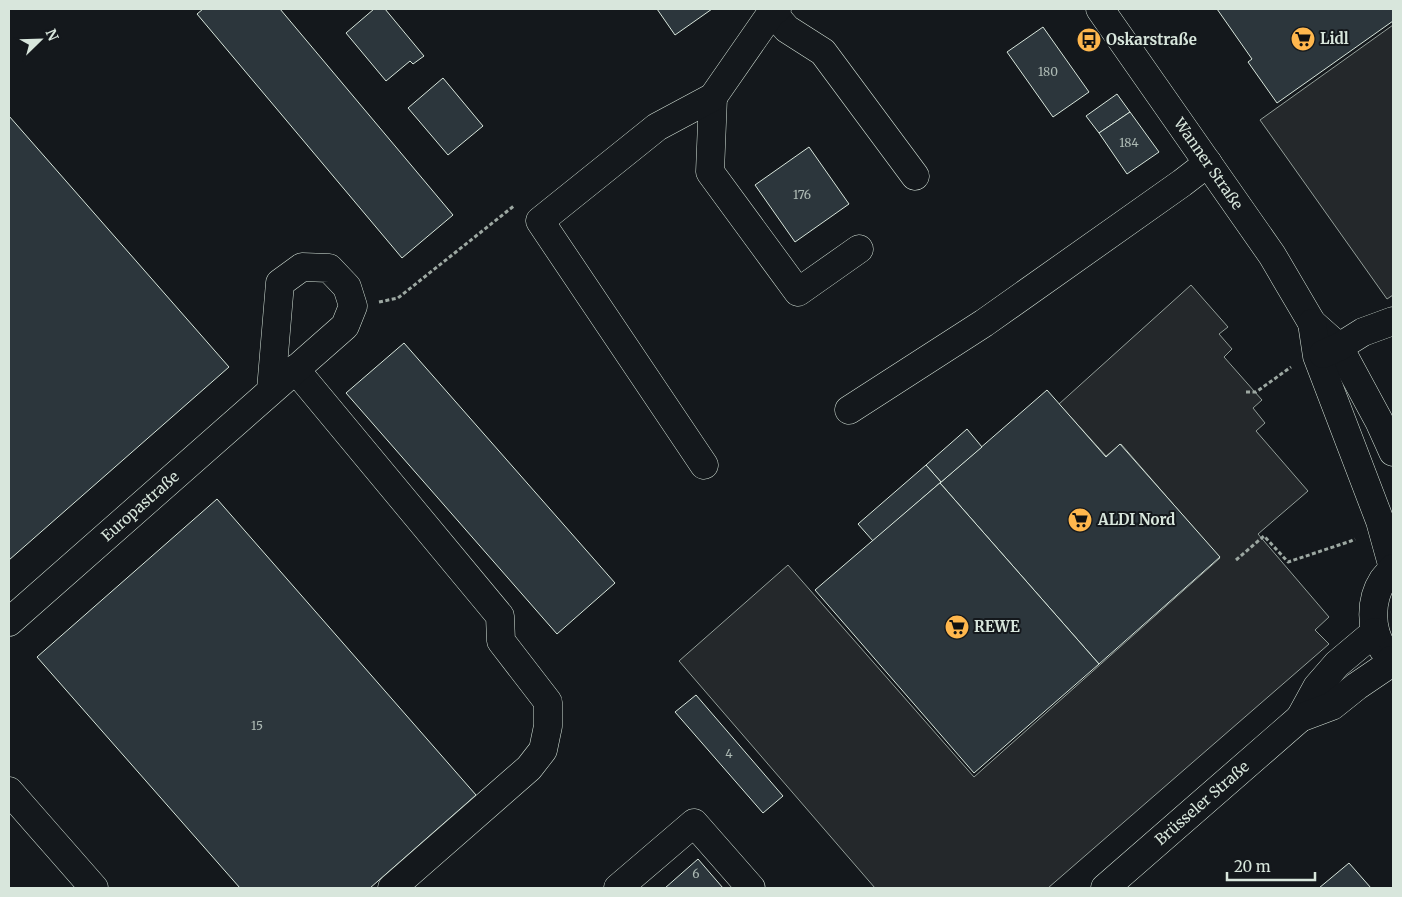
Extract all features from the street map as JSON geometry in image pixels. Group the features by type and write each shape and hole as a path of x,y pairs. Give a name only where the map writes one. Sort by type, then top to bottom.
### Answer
{"street":[{"name":"Wanner Straße","path":"1100,9 1272,255 1328,352 1380,421 1393,452"},
{"path":"704,465 540,220 657,126 714,97 775,10 787,29 823,52 915,176"},
{"path":"714,97 710,172 798,292 859,249"},
{"path":"849,410 984,323 1208,163"},
{"name":"Europastraße","path":"9,622 345,326 353,306 347,287 330,268 302,267 280,282 271,390"},
{"path":"1328,352 1363,332 1393,321"},
{"name":"Wanner Straße","path":"1328,352 1393,568 1382,582 1375,598 1373,615 1375,632 1381,647 1392,661"},
{"path":"295,369 500,616 501,641 548,702 548,726 543,750 529,768 392,888"},
{"name":"Brüsseler Straße","path":"1105,888 1300,718 1317,687 1337,664 1375,632"},
{"name":"Brüsseler Straße","path":"1300,718 1332,706 1392,661"},
{"path":"9,791 84,885"},
{"path":"618,888 694,823 750,888"}],"path":[{"path":"1246,392 1256,392 1288,368 1328,352"},
{"path":"1236,560 1264,536 1288,562 1351,541 1380,522"}],"shaded area":[{"path":"1393,25 1393,295 1387,299 1260,120"},
{"path":"1191,285 1228,327 1219,334 1232,349 1224,357 1262,400 1253,408 1265,423 1256,431 1308,491 1258,534 1329,617 1315,630 1329,644 1048,888 875,888 679,661 788,565 974,777 1220,558 1121,444 1106,456 1059,404"}],"building":[{"path":"203,9 280,9 453,215 402,258 197,14"},
{"path":"374,9 385,9 424,56 413,64 410,61 386,81 346,33"},
{"path":"657,9 712,9 675,35"},
{"name":"Lidl","path":"1217,9 1393,9 1393,21 1277,103 1248,62 1252,59"},
{"path":"1043,27 1089,92 1053,117 1007,52"},
{"path":"443,78 483,126 448,155 408,108"},
{"path":"1117,94 1130,112 1099,133 1086,116"},
{"path":"1130,112 1159,152 1127,174 1099,133"},
{"path":"9,116 229,367 9,560"},
{"path":"809,147 849,204 795,242 755,185"},
{"path":"404,343 615,583 557,634 346,393"},
{"name":"ALDI Nord","path":"1047,390 1106,457 1120,444 1220,557 1099,664 940,483"},
{"path":"967,429 982,447 940,483 926,465"},
{"path":"926,465 941,482 873,541 858,524"},
{"name":"REWE","path":"941,482 1099,664 974,773 815,590"},
{"path":"217,499 476,795 370,888 240,888 37,657"},
{"path":"696,695 783,796 763,813 675,712"},
{"path":"698,859 723,888 665,888"},
{"path":"1349,863 1371,888 1319,888"}],"place":[{"name":"Lidl","path":"1303,39"},
{"name":"Oskarstraße","path":"1089,40"},
{"name":"ALDI Nord","path":"1080,520"},
{"name":"REWE","path":"957,627"}]}
